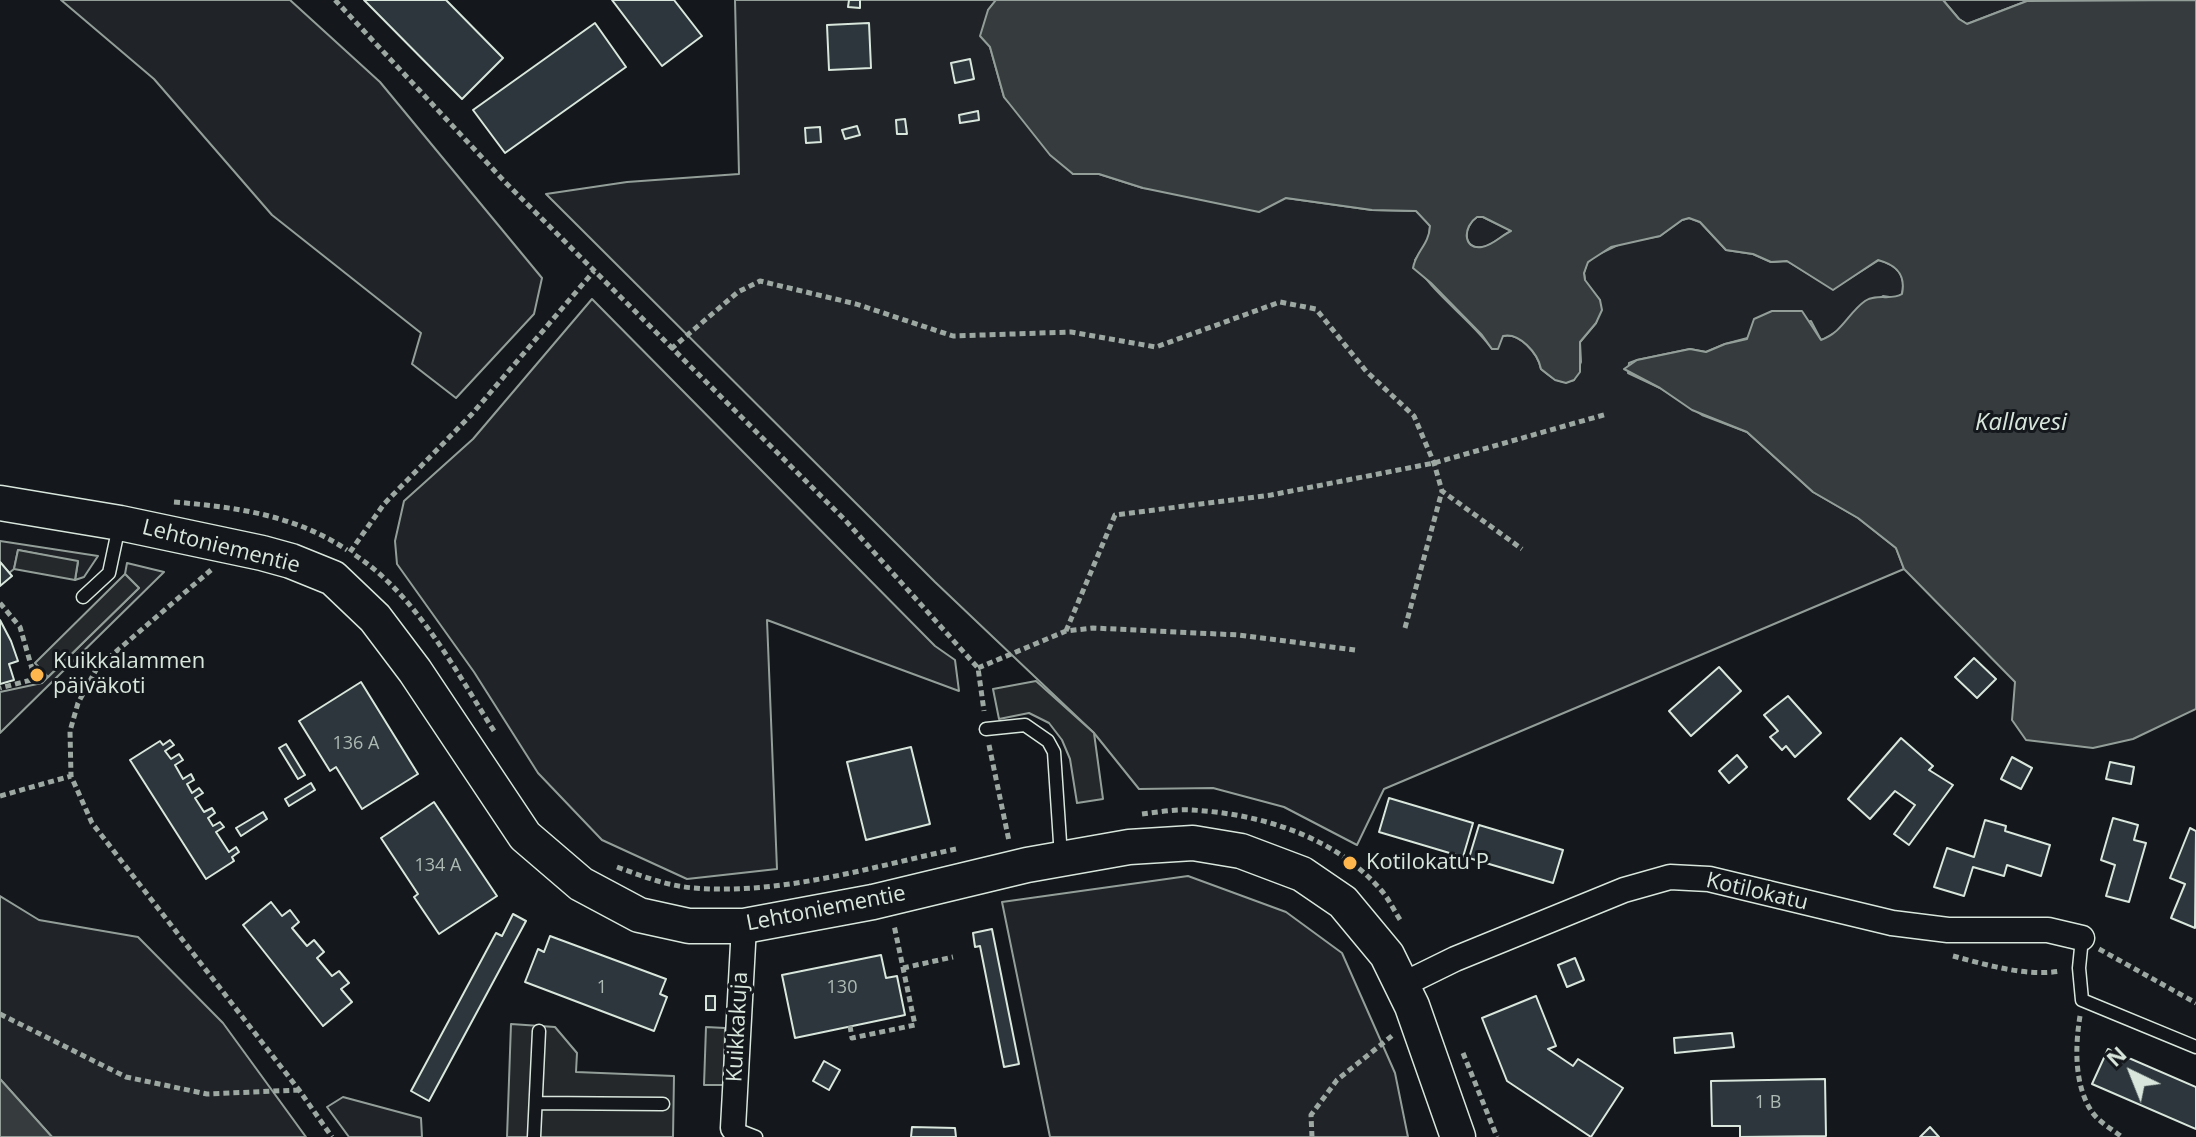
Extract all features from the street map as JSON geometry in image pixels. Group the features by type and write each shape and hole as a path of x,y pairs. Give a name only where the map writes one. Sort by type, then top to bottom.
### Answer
{"street":[{"name":"Lehtoniementie","path":"0,503 120,523 262,553 333,578 375,618 415,671 525,836 581,884 639,915 689,926 744,926 873,902 1027,865 1060,843 1129,847 1193,843 1241,851 1302,874 1343,902 1387,955 1412,1006 1458,1137"},
{"name":"Kotilokatu","path":"1402,985 1455,959 1624,890 1670,877 1709,879 1892,923 1948,930 2048,930 2091,944"},
{"name":"Kuikkakuja","path":"739,1134 744,926"}],"lane":[{"path":"83,597 109,573 120,523"},
{"path":"986,729 1025,725 1048,741 1054,752 1060,843"},
{"path":"2091,944 2079,968 2082,1000 2196,1047"},
{"path":"534,1137 539,1031"},
{"path":"536,1103 663,1104"}],"path":[{"path":"335,0 505,182 845,520 978,668 986,729 1008,838"},
{"path":"350,552 384,504 472,414 594,271"},
{"path":"671,349 738,292 760,281 856,304 953,336 1071,332 1156,347 1280,302 1316,309 1366,371 1414,416 1442,491 1405,628"},
{"path":"1066,631 1115,515 1271,495 1434,463 1607,414"},
{"path":"1442,491 1522,549"},
{"path":"161,500 226,506 267,514 304,526 350,552 394,587 410,607 444,653 499,739"},
{"path":"215,567 97,668 78,703 70,731 71,776 92,823 332,1137"},
{"path":"0,603 20,627 35,679 0,688"},
{"path":"978,668 1066,631 1093,628 1239,635 1355,650"},
{"path":"0,796 71,776"},
{"path":"1131,815 1189,809 1246,816 1310,836 1341,855 1381,890 1404,927"},
{"path":"999,840 1008,838 1060,843"},
{"path":"611,865 649,879 692,888 754,889 961,848"},
{"path":"850,1026 852,1038 915,1025 893,917"},
{"path":"1943,954 2001,968 2050,973 2079,968 2096,958 2091,944"},
{"path":"2091,944 2196,1003"},
{"path":"903,968 953,957"},
{"path":"2082,1000 2077,1064 2083,1093 2092,1111 2122,1137"},
{"path":"0,1014 126,1077 207,1094 299,1090"},
{"path":"1312,1137 1311,1115 1337,1080 1397,1032"},
{"path":"1459,1041 1497,1137"}],"shaded area":[{"path":"61,0 290,0 380,82 542,278 534,314 456,398 412,364 421,333 272,215 154,79"},
{"path":"735,0 996,0 988,10 990,47 1004,97 1073,174 1099,174 1143,188 1286,198 1372,210 1416,211 1430,226 1429,239 1415,260 1438,293 1492,349 1503,336 1515,337 1532,350 1541,369 1560,381 1574,380 1581,362 1580,342 1596,323 1600,300 1585,281 1587,263 1622,243 1660,236 1682,220 1689,218 1700,222 1726,250 1753,254 1771,262 1787,261 1833,289 1879,260 1891,265 1903,281 1902,294 1896,298 1883,296 1844,327 1821,340 1811,321 1706,352 1690,349 1637,360 1629,363 1628,373 1660,388 1702,415 1747,432 1813,492 1858,518 1896,548 1904,569 1384,789 1357,845 1284,807 1213,788 1139,789 1094,733 935,582 546,194 627,182 739,174"},
{"path":"1943,0 2039,0 2027,1 1967,24"},
{"path":"1477,217 1512,231 1487,246 1476,247 1468,242 1467,232"},
{"path":"592,299 935,646 955,660 959,691 767,620 777,869 687,879 602,840 538,773 474,672 397,564 395,541 404,501 473,439"},
{"path":"0,541 98,556 84,577 75,580 78,562 18,550 14,569 9,573 0,562"},
{"path":"18,550 78,561 75,580 14,569"},
{"path":"127,563 164,572 0,733 0,692 42,683 139,588 125,574"},
{"path":"125,574 139,588 48,677 35,663"},
{"path":"1036,681 1094,733 1103,799 1077,803 1070,759 1062,740 1049,723 1029,713 999,719 993,689"},
{"path":"1188,876 1286,912 1342,953 1395,1073 1408,1137 1050,1137 1002,902"},
{"path":"0,896 39,920 138,937 223,1023 306,1137 52,1137 0,1079"},
{"path":"511,1024 555,1027 577,1053 576,1072 674,1076 673,1137 507,1137"},
{"path":"706,1027 725,1028 724,1085 704,1085"},
{"path":"343,1097 421,1118 422,1137 349,1137 327,1107"}],"water":[{"name":"Kallavesi","path":"996,0 1943,0 1967,24 2027,1 2196,0 2196,709 2133,739 2093,748 2026,740 2012,720 2015,682 1904,569 1896,548 1858,518 1813,492 1747,432 1692,410 1624,369 1637,360 1690,349 1706,352 1747,339 1754,319 1772,311 1802,311 1821,340 1840,328 1865,301 1902,294 1901,276 1890,265 1878,260 1833,290 1787,261 1771,262 1753,254 1726,250 1700,222 1689,218 1682,220 1660,236 1611,247 1588,262 1585,280 1600,300 1602,310 1596,323 1580,342 1580,372 1574,380 1566,383 1555,380 1541,369 1527,345 1515,337 1503,336 1498,349 1492,349 1482,335 1413,268 1430,226 1416,211 1372,210 1286,198 1259,212 1143,188 1099,174 1073,174 1050,155 1004,97 990,47 980,36 988,10","holes":["1483,217 1511,231 1493,243 1475,247 1468,241 1467,231 1472,221"]},
{"path":"0,1079 52,1137 0,1137"}],"building":[{"path":"364,0 446,0 503,58 462,99"},
{"path":"612,0 674,0 702,36 662,66"},
{"path":"849,0 860,0 860,8 848,7"},
{"path":"595,23 626,67 505,153 473,110"},
{"path":"869,23 871,68 829,70 827,25"},
{"path":"970,59 974,79 955,83 951,63"},
{"path":"978,111 979,120 960,123 959,115"},
{"path":"905,119 907,134 897,134 896,120"},
{"path":"857,126 860,135 845,139 842,130"},
{"path":"820,127 821,142 806,143 805,128"},
{"path":"0,562 12,576 0,586"},
{"path":"0,620 18,661 9,664 14,680 0,684"},
{"path":"1974,658 1996,679 1977,698 1955,677"},
{"path":"1719,667 1741,691 1691,736 1669,711"},
{"path":"361,682 418,774 362,809 336,767 330,771 299,721"},
{"path":"1788,696 1821,733 1795,757 1786,746 1782,750 1770,737 1778,731 1764,715"},
{"path":"1901,738 1933,766 1929,770 1953,785 1909,845 1894,834 1915,805 1895,791 1870,819 1848,799"},
{"path":"170,740 174,745 165,751 171,759 179,754 183,760 175,765 183,779 191,774 194,780 187,784 192,793 199,788 203,793 195,798 204,812 212,808 215,813 208,818 213,826 220,822 224,827 216,832 229,852 236,847 239,852 232,857 234,861 206,879 130,760 160,741 163,745"},
{"path":"286,744 305,775 298,779 279,748"},
{"path":"911,747 930,824 866,840 847,762"},
{"path":"1737,755 1747,767 1729,783 1719,771"},
{"path":"2012,757 2032,768 2021,789 2001,779"},
{"path":"2110,762 2134,767 2131,784 2106,779"},
{"path":"311,783 315,790 289,806 285,799"},
{"path":"1389,798 1473,823 1463,857 1379,832"},
{"path":"434,802 497,896 439,934 414,897 418,894 381,838"},
{"path":"263,812 267,819 241,836 236,828"},
{"path":"2113,818 2138,825 2134,840 2146,843 2129,902 2106,896 2115,865 2101,860"},
{"path":"1985,820 2006,826 2005,831 2050,845 2041,876 2007,865 2004,876 1973,867 1964,896 1934,887 1947,848 1974,857"},
{"path":"1479,825 1563,850 1553,883 1469,858"},
{"path":"2190,828 2196,831 2195,928 2171,918 2185,884 2170,878"},
{"path":"271,902 282,916 290,910 299,922 292,928 307,946 314,940 324,952 317,958 332,976 339,971 349,983 341,989 352,1002 323,1026 243,925"},
{"path":"513,914 526,921 429,1101 411,1091 496,933 502,936"},
{"path":"992,929 1019,1064 1004,1067 980,946 975,947 973,933"},
{"path":"550,936 666,979 660,994 667,997 654,1031 525,982 538,949 544,952"},
{"path":"881,955 886,978 897,976 905,1015 795,1038 782,975"},
{"path":"1575,958 1584,980 1567,987 1558,965"},
{"path":"706,996 715,996 715,1010 706,1010"},
{"path":"1536,996 1556,1046 1548,1049 1573,1066 1578,1059 1623,1088 1591,1137 1507,1081 1482,1018"},
{"path":"1732,1033 1734,1047 1675,1053 1674,1038"},
{"path":"2108,1049 2196,1087 2196,1129 2092,1084"},
{"path":"824,1061 840,1070 829,1090 813,1081"},
{"path":"1825,1079 1826,1136 1740,1137 1740,1126 1712,1126 1711,1081"},
{"path":"912,1127 955,1128 956,1137 911,1137"},
{"path":"1930,1127 1939,1137 1920,1137"}],"place":[{"name":"Kuikkalammen päiväkoti","path":"37,675"},
{"name":"Kotilokatu P","path":"1350,863"}]}
